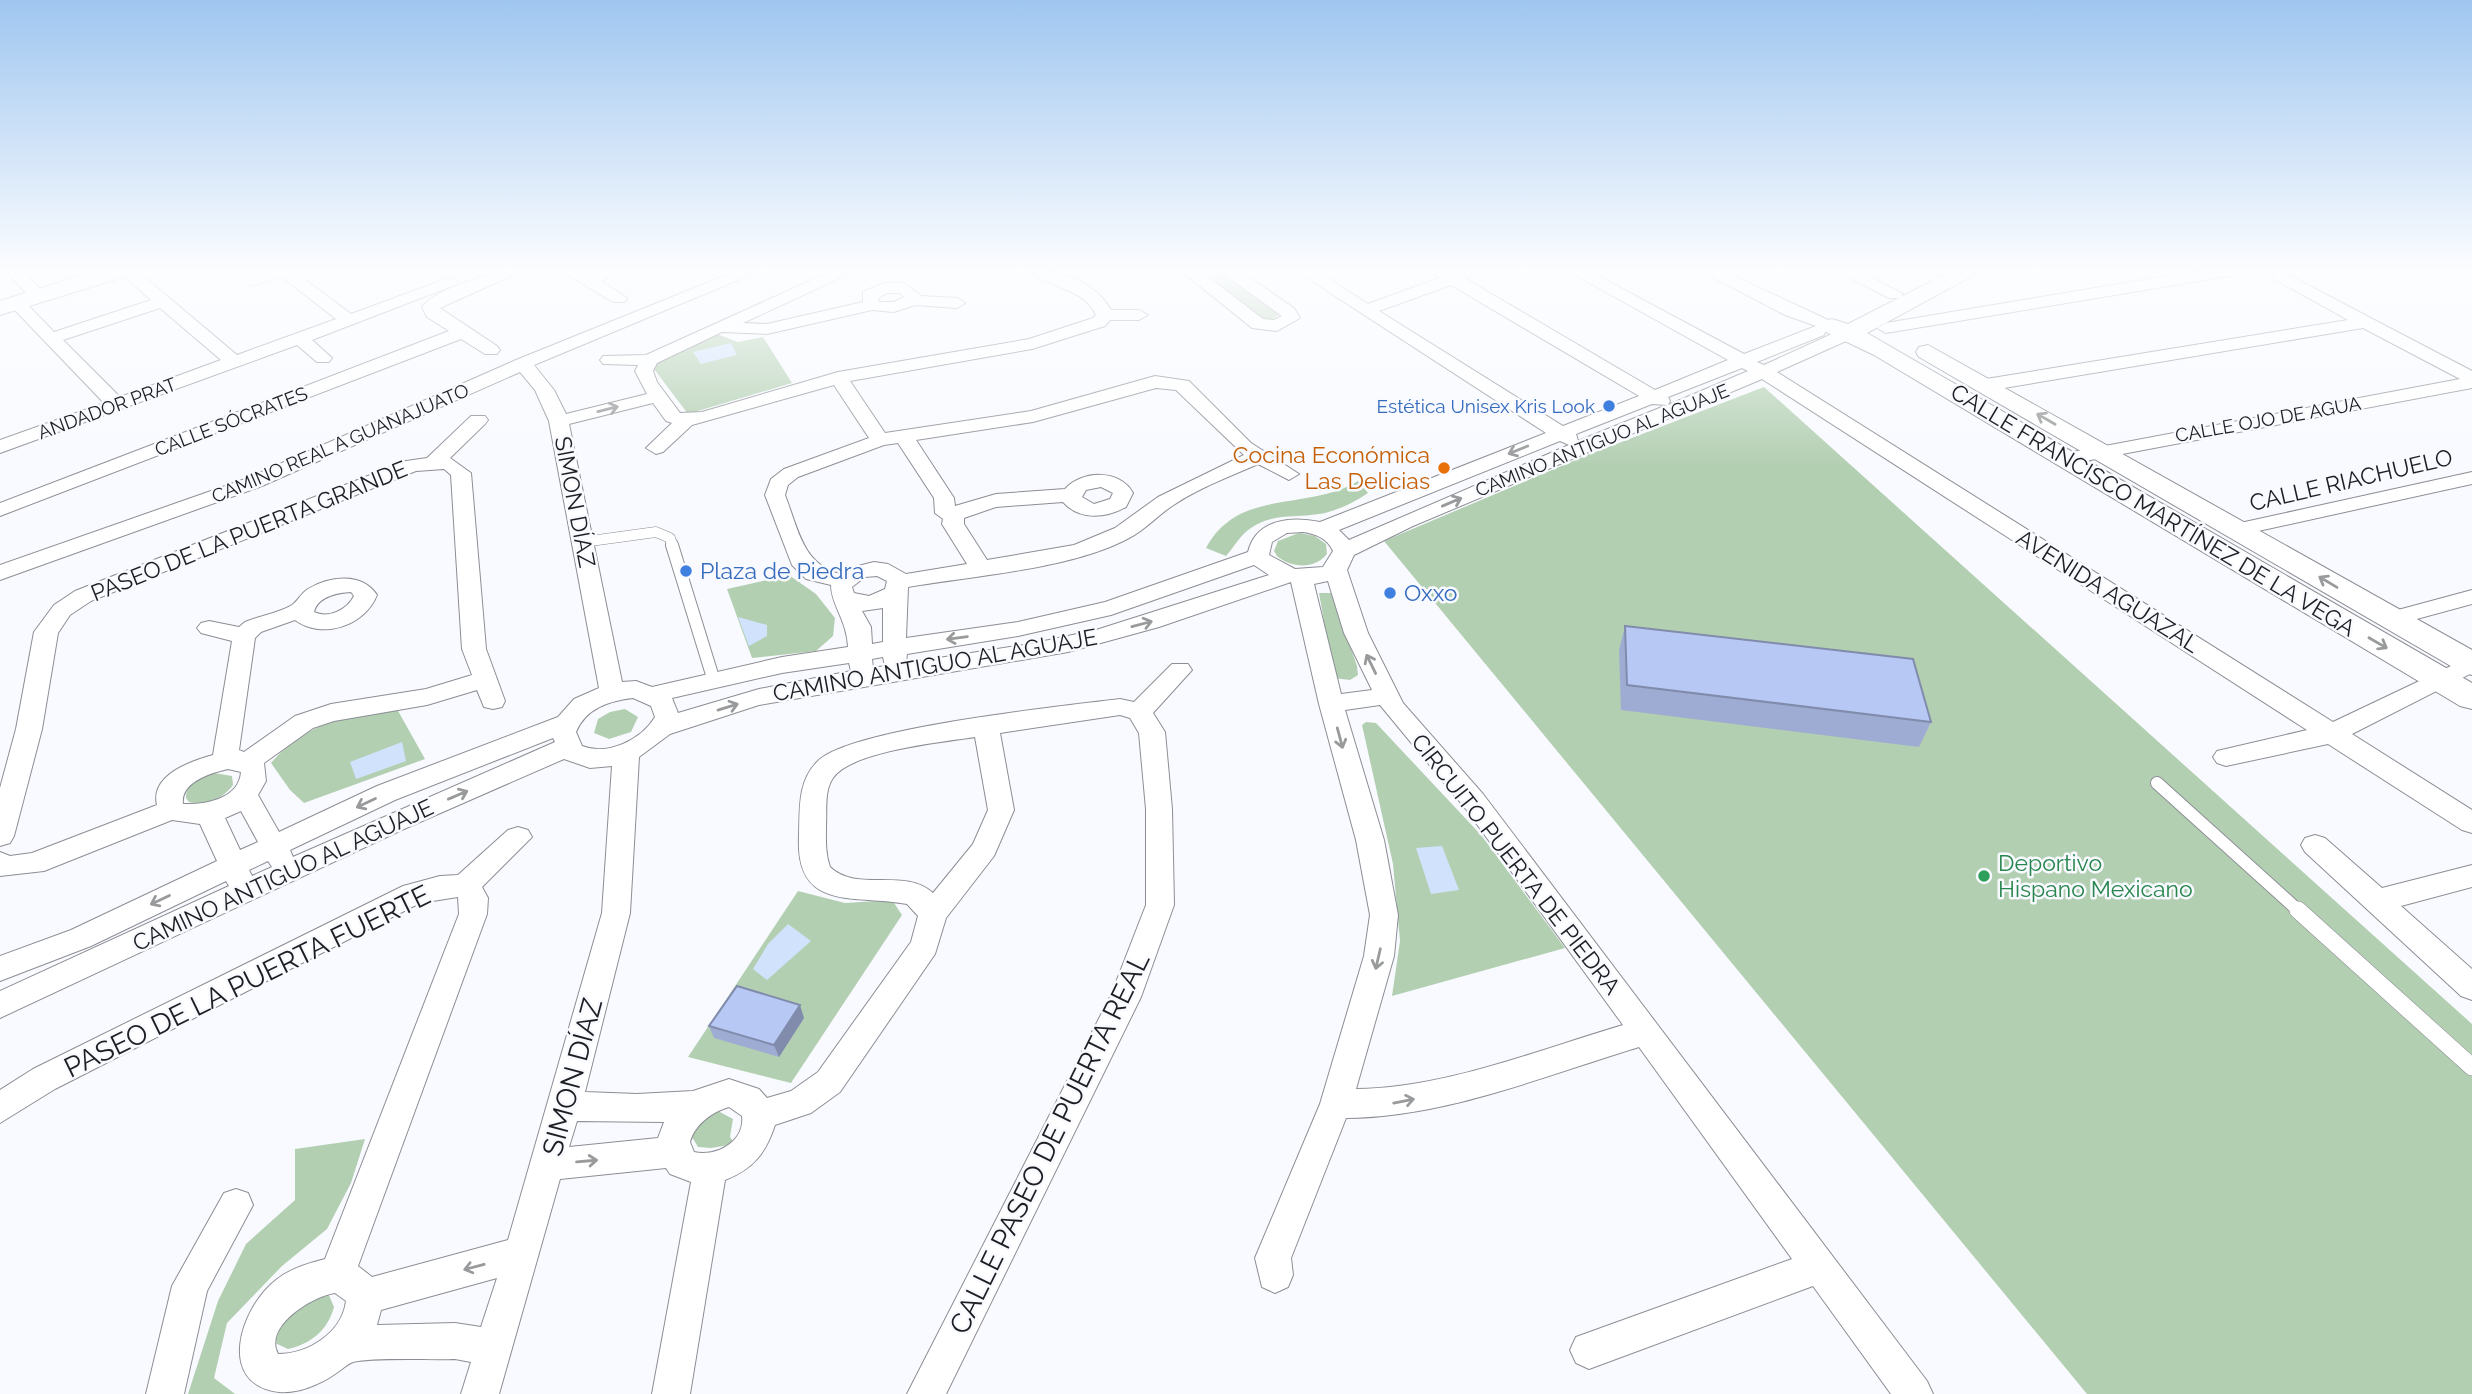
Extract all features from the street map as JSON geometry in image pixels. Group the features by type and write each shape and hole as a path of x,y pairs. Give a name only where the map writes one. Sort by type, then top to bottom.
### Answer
{"street":[{"path":"49,335 116,404"},
{"path":"52,338 61,335"},
{"path":"202,335 234,362"},
{"name":"ANDADOR PRAT","path":"0,447 311,335"},
{"name":"CALLE SÓCRATES","path":"3,505 454,335"},
{"path":"467,335 491,350"},
{"name":"CAMINO REAL A GUANAJUATO","path":"0,573 255,482 595,335"},
{"path":"609,360 650,360 700,335"},
{"path":"656,448 686,420 838,378 1032,344 1059,335"},
{"path":"1406,335 1582,446"},
{"path":"1548,335 1675,409"},
{"name":"AVENIDA AGUAZAL","path":"1694,335 1765,373 2472,823"},
{"name":"CAMINO ANTIGUO AL AGUAJE","path":"1322,529 1742,361 1825,335"},
{"name":"CAMINO ANTIGUO AL AGUAJE","path":"1340,559 1389,528 1582,446 1765,373 1839,335"},
{"name":"CALLE FRANCISCO MARTÍNEZ DE LA VEGA","path":"1870,335 1883,350 2472,698"},
{"name":"CALLE FRANCISCO MARTÍNEZ DE LA VEGA","path":"1883,335 1986,385 2472,664"},
{"path":"1986,385 2286,335"},
{"path":"2389,335 2472,380"},
{"path":"300,339 348,376"},
{"path":"650,360 644,371 653,390 673,416 686,420"},
{"name":"SIMON DÍAZ","path":"522,365 533,373 557,413 612,691"},
{"path":"1257,457 1195,484 1165,501 1123,533 1079,551 896,588 881,601 863,604 844,589 814,574 800,560 775,495 778,483 791,473 880,440 1033,416 1155,382 1172,374 1257,457 1289,474"},
{"path":"838,378 880,440"},
{"name":"CALLE OJO DE AGUA","path":"2064,459 2472,380"},
{"path":"557,413 653,390"},
{"path":"434,462 478,419"},
{"path":"903,435 944,498 944,513 982,570"},
{"name":"PASEO DE LA PUERTA GRANDE","path":"0,836 29,729 46,632 62,610 83,597 271,524 395,471 434,462 449,463 461,473 474,649 489,690 427,696 331,713 304,722 237,761 198,768 175,785 169,794 171,810"},
{"name":"CALLE RIACHUELO","path":"2240,529 2472,478"},
{"path":"944,513 1003,500 1072,495"},
{"path":"1309,526 1322,529 1341,542 1340,559 1326,573 1294,577 1274,571 1258,556 1262,539 1281,527 1309,526"},
{"name":"CAMINO ANTIGUO AL AGUAJE","path":"655,694 862,652 1018,629 1111,608 1258,556"},
{"name":"CIRCUITO PUERTA DE PIEDRA","path":"1340,559 1356,634 1393,707 1474,801 1914,1394"},
{"path":"844,589 863,570 880,569 893,573 896,588 895,673"},
{"path":"1275,1275 1273,1258 1336,1104 1379,956 1384,915 1370,840 1294,577"},
{"name":"CAMINO ANTIGUO AL AGUAJE","path":"663,727 759,697 861,678 982,661 1069,643 1161,619 1294,577"},
{"path":"844,589 859,627 861,678"},
{"path":"2391,619 2472,597"},
{"path":"2,867 34,863 171,810 193,816 209,813 244,793 255,775 254,768 237,761 244,636 253,628 302,609"},
{"path":"209,628 244,636"},
{"path":"2226,757 2331,734 2472,664"},
{"path":"933,914 917,896 878,888 835,888 821,877 812,860 813,784 831,763 862,751 986,727 1120,707 1139,712 1180,670"},
{"path":"636,689 655,694 667,708 663,727 654,738 626,754 592,758 577,755 567,735 579,707 612,691 636,689"},
{"path":"1331,704 1387,696"},
{"name":"CALLE PASEO DE PUERTA REAL","path":"926,1394 1126,998 1160,905 1159,809 1152,732 1139,712"},
{"path":"760,1115 800,1103 830,1082 925,946 933,914 984,849 1001,810 986,727"},
{"name":"CAMINO ANTIGUO AL AGUAJE","path":"0,1005 233,865 386,793 567,735"},
{"name":"CAMINO ANTIGUO AL AGUAJE","path":"0,969 83,953 244,893 567,735"},
{"name":"SIMON DÍAZ","path":"480,1394 565,1105 616,913 626,754"},
{"path":"244,793 275,846 286,872"},
{"path":"209,813 244,893"},
{"path":"518,837 465,886 474,898 473,914 351,1286 364,1312 345,1344 329,1359 289,1384 264,1366 258,1355 257,1341 262,1325 273,1308 295,1289 320,1277 351,1286 523,1253"},
{"path":"2315,845 2472,987"},
{"path":"2377,901 2472,876"},
{"name":"PASEO DE LA PUERTA FUERTE","path":"0,1108 44,1079 413,894 440,887 465,886"},
{"path":"1336,1104 1392,1103 1428,1096 1646,1032"},
{"path":"729,1093 749,1099 760,1115 759,1129 741,1156 710,1170 688,1166 676,1152 674,1137 680,1120 694,1106 717,1094 729,1093"},
{"path":"565,1105 637,1109 694,1106"},
{"path":"548,1165 676,1152"},
{"path":"671,1394 710,1170"},
{"path":"165,1394 190,1286 236,1205"},
{"path":"1589,1350 1818,1267"},
{"path":"345,1344 455,1341 494,1348"}],"lane":[{"path":"583,542 656,532 670,538 714,681"},
{"path":"2157,783 2472,1067"}],"green space":[{"path":"706,335 720,335 738,342 763,337 792,383 688,414 651,365"},
{"name":"Deportivo Hispano Mexicano","path":"1764,387 2472,1024 2472,1394 2087,1394 1384,541 1585,456"},
{"path":"1358,481 1368,493 1345,506 1325,513 1275,518 1259,523 1244,534 1226,556 1206,548 1220,529 1237,516 1255,508 1317,496"},
{"path":"1299,533 1315,536 1326,544 1327,554 1316,563 1302,566 1277,556 1274,551 1278,541"},
{"path":"789,575 816,594 835,618 833,636 816,651 752,658 727,589"},
{"path":"1319,593 1332,593 1357,666 1358,675 1350,680 1334,678"},
{"path":"397,709 425,759 304,803 290,790 271,763 299,738 328,723"},
{"path":"625,709 638,717 631,732 609,739 594,733 598,719 610,712"},
{"path":"1366,722 1376,723 1481,835 1565,948 1392,996 1400,941 1393,864 1362,725"},
{"path":"214,773 232,776 233,785 214,800 189,802 186,798 191,785"},
{"path":"798,891 845,903 892,900 902,915 791,1083 688,1057"},
{"path":"718,1111 733,1119 730,1137 735,1144 698,1147 692,1137 694,1125"},
{"path":"365,1139 351,1183 327,1229 282,1266 227,1323 214,1378 235,1394 188,1394 218,1301 246,1244 295,1200 295,1149"},
{"path":"328,1293 334,1307 328,1323 317,1335 304,1344 288,1349 273,1342 274,1317"}],"water":[{"path":"731,343 737,355 701,364 693,352"},
{"path":"738,617 767,625 767,636 749,646"},
{"path":"402,742 406,761 356,779 350,762"},
{"path":"1442,846 1459,890 1431,894 1416,848"},
{"path":"788,924 811,941 767,980 753,969 768,944"}],"building":[{"path":"1625,626 1913,659 1931,722 1627,685"},
{"path":"737,986 800,1005 774,1045 709,1026"}],"place":[{"name":"Estética Unisex Kris Look","path":"1609,406"},
{"name":"Cocina Económica Las Delicias","path":"1444,468"},
{"name":"Plaza de Piedra","path":"686,571"},
{"name":"Oxxo","path":"1390,593"},
{"name":"Deportivo Hispano Mexicano","path":"1984,876"}]}
